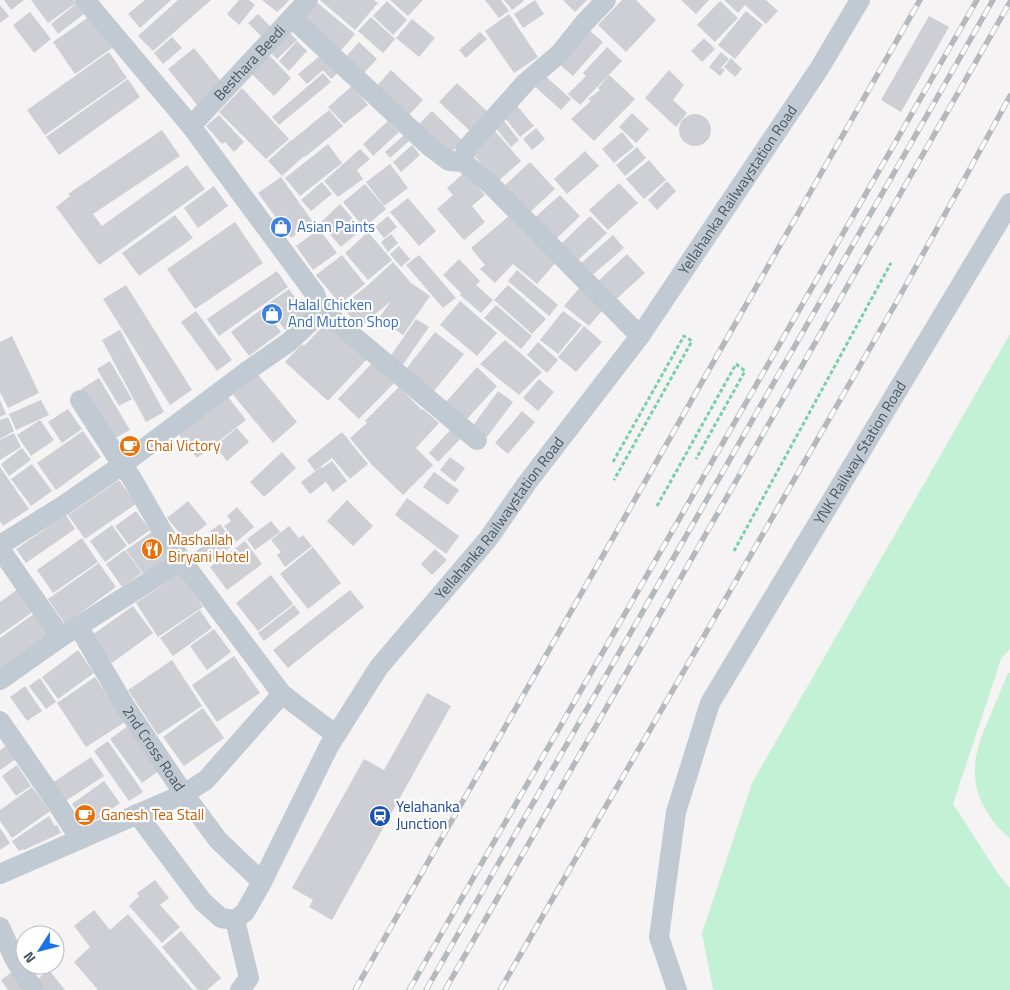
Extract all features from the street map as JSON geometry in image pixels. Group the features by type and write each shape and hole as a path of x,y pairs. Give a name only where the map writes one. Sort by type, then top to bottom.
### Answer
{"street":[{"path":"85,0 191,126 315,294 320,308 477,440"},
{"name":"Besthara Beedi","path":"191,126 308,0"},
{"path":"463,162 466,149 526,82 560,53 606,0"},
{"name":"Yellahanka Railwaystation Road","path":"235,920 245,912 262,882 329,746 379,667 488,539 527,483 640,336 819,69 860,0"},
{"path":"292,18 429,146 449,161 463,162 490,184 640,336"},
{"name":"YNK Railway Station Road","path":"677,990 659,937 676,812 710,703 1010,203"},
{"path":"61,637 1,542 64,505 122,465 289,342 318,315 320,308"},
{"path":"80,400 131,477 162,531 182,561 282,694 336,735"},
{"path":"0,680 61,637 182,561"},
{"name":"2nd Cross Road","path":"78,626 125,706 184,794 218,840 262,882"},
{"path":"0,874 184,794 206,780 282,694"},
{"path":"0,721 80,839"},
{"path":"136,814 203,902 221,918 235,920 250,978 240,990"},
{"path":"0,926 15,960 34,990"}],"path":[{"path":"734,551 891,263"},
{"path":"613,462 684,336 692,341 614,480"},
{"path":"657,506 736,364 745,371 696,459"}],"green space":[{"path":"1010,334 1010,649 1001,659 953,804 999,875 1010,888 1010,990 713,990 702,933 752,783"},
{"path":"1008,673 1010,673 1010,838 995,823 983,805 978,793 975,771 981,738"}],"building":[{"path":"4,0 24,0 11,10"},
{"path":"31,0 74,0 76,3 48,23"},
{"path":"145,0 171,0 140,28 128,14"},
{"path":"178,0 211,0 153,51 138,36"},
{"path":"239,0 249,0 255,5 239,25 227,14"},
{"path":"262,0 289,0 277,12"},
{"path":"314,0 355,34 339,53 299,19"},
{"path":"320,0 374,0 378,3 355,30"},
{"path":"390,0 423,0 408,16"},
{"path":"485,0 501,0 509,11 499,18"},
{"path":"504,0 523,0 524,1 512,10"},
{"path":"535,0 544,14 523,28 514,14"},
{"path":"563,0 587,0 575,12"},
{"path":"622,0 636,0 656,20 626,52 598,25"},
{"path":"681,0 709,0 696,14"},
{"path":"724,0 766,0 778,11 766,24 745,5 738,13"},
{"path":"387,1 407,20 393,35 373,16"},
{"path":"720,1 738,18 715,42 697,25"},
{"path":"77,3 85,13 58,34 51,24"},
{"path":"0,5 9,16 0,23"},
{"path":"746,11 763,25 735,59 718,45"},
{"path":"30,12 51,39 34,53 13,25"},
{"path":"258,14 272,28 263,38 248,23"},
{"path":"509,14 538,57 514,73 485,31"},
{"path":"90,16 112,48 75,74 53,42"},
{"path":"929,16 949,27 901,112 881,100"},
{"path":"371,17 395,39 383,53 358,31"},
{"path":"412,19 435,38 419,57 396,38"},
{"path":"589,30 603,42 573,76 559,64"},
{"path":"288,31 297,40 277,59 268,50"},
{"path":"480,32 487,39 466,58 459,50"},
{"path":"172,37 182,48 163,64 154,53"},
{"path":"704,38 715,49 702,62 691,51"},
{"path":"297,41 307,51 289,71 279,61"},
{"path":"359,42 377,59 362,75 344,59"},
{"path":"607,47 622,61 580,105 568,94 586,76 583,73"},
{"path":"194,48 224,85 198,106 168,69"},
{"path":"109,52 127,78 45,135 27,110"},
{"path":"721,52 729,59 719,70 722,68 725,70 720,76 709,67"},
{"path":"269,55 291,78 274,96 251,73"},
{"path":"321,55 338,73 331,79 323,70 307,84 298,74"},
{"path":"731,58 742,69 735,77 724,67"},
{"path":"391,70 423,100 407,117 376,87"},
{"path":"669,70 684,85 673,100 687,113 676,127 645,98"},
{"path":"323,73 331,82 279,125 272,117"},
{"path":"543,74 571,99 561,110 533,85"},
{"path":"609,75 635,99 594,141 571,119 591,101 588,99 600,90 598,88"},
{"path":"128,79 140,97 59,155 46,137"},
{"path":"457,83 489,113 471,132 439,102"},
{"path":"352,86 368,105 344,124 328,107"},
{"path":"242,88 289,139 266,159 219,112"},
{"path":"514,102 534,126 520,137 501,113"},
{"path":"329,110 343,126 304,156 282,176 268,161"},
{"path":"432,111 463,141 450,154 419,124"},
{"path":"632,113 649,129 636,143 619,127"},
{"path":"695,114 701,115 706,119 710,124 710,136 706,141 701,145 695,146 689,145 684,141 680,136 679,130 680,124 684,119 689,115"},
{"path":"219,115 244,142 234,152 225,142 222,144 206,126"},
{"path":"388,121 399,132 373,156 363,144"},
{"path":"504,121 519,140 511,147 495,127"},
{"path":"536,128 545,139 532,150 523,139"},
{"path":"162,130 180,156 93,214 102,226 187,165 205,189 99,265 56,207 70,196 68,194"},
{"path":"495,131 521,161 497,182 470,151"},
{"path":"622,132 634,147 614,163 602,149"},
{"path":"404,135 409,141 390,158 385,152"},
{"path":"328,144 342,163 300,196 285,178"},
{"path":"412,145 420,155 401,172 393,162"},
{"path":"637,147 646,158 625,176 616,165"},
{"path":"360,149 370,159 357,170 363,179 338,197 324,181"},
{"path":"585,151 599,166 567,194 554,179"},
{"path":"649,160 666,180 644,199 626,179"},
{"path":"530,162 555,189 528,214 503,187"},
{"path":"390,164 408,188 384,206 366,182"},
{"path":"465,172 485,195 472,206 485,222 464,240 437,209 453,195 447,188"},
{"path":"281,177 313,222 291,238 258,193"},
{"path":"667,181 676,191 657,210 648,200"},
{"path":"322,182 332,194 311,211 301,200"},
{"path":"619,183 638,203 608,230 589,210"},
{"path":"365,184 386,209 364,228 343,202"},
{"path":"214,186 228,206 198,228 184,208"},
{"path":"560,195 580,216 553,242 532,220"},
{"path":"408,198 436,231 419,246 390,212"},
{"path":"340,204 362,229 341,247 320,223"},
{"path":"175,215 193,238 139,276 122,253"},
{"path":"388,216 397,227 384,238 375,227"},
{"path":"509,216 522,231 556,262 537,284 513,264 495,283 480,269 485,265 471,248"},
{"path":"590,216 607,233 578,260 562,243"},
{"path":"235,222 263,263 195,309 167,269"},
{"path":"319,229 337,253 313,270 296,246"},
{"path":"368,232 392,260 368,280 345,253"},
{"path":"391,234 398,243 388,252 381,242"},
{"path":"613,235 624,248 590,277 579,265"},
{"path":"399,246 410,259 401,267 390,254"},
{"path":"627,254 645,273 613,302 596,283"},
{"path":"342,255 365,284 340,304 316,275"},
{"path":"419,255 456,298 443,308 406,265"},
{"path":"459,259 480,281 476,285 493,300 481,313 460,295 461,293 443,275"},
{"path":"393,262 411,283 430,296 403,335 379,318 391,301 359,328 342,306"},
{"path":"517,270 558,305 549,316 508,281"},
{"path":"277,271 288,287 219,336 207,319"},
{"path":"126,285 192,390 170,405 103,299"},
{"path":"508,285 546,319 532,334 494,300"},
{"path":"582,285 607,305 589,326 564,306"},
{"path":"289,289 307,314 285,330 266,305"},
{"path":"460,301 497,333 477,356 440,325"},
{"path":"496,305 532,336 521,349 484,318"},
{"path":"263,308 281,332 249,356 231,332"},
{"path":"196,311 232,360 217,371 181,322"},
{"path":"563,311 582,325 558,354 540,340"},
{"path":"416,319 429,327 402,366 390,357"},
{"path":"329,320 368,358 328,401 285,362 302,344 304,346"},
{"path":"584,326 602,342 576,372 558,357"},
{"path":"120,330 164,412 146,422 102,340"},
{"path":"435,332 464,354 434,391 406,369"},
{"path":"12,336 39,393 8,408 0,392 0,342"},
{"path":"505,340 542,372 519,395 480,364"},
{"path":"538,342 558,360 547,373 527,355"},
{"path":"110,361 132,399 119,406 97,369"},
{"path":"373,362 394,383 359,419 338,399"},
{"path":"477,367 497,386 467,419 445,403"},
{"path":"254,370 297,422 273,443 230,391"},
{"path":"99,378 130,430 112,440 81,389"},
{"path":"539,379 554,392 538,411 523,398"},
{"path":"399,387 422,410 439,423 416,448 433,465 403,495 372,465 350,438 367,423 365,421"},
{"path":"498,391 513,402 487,437 472,427"},
{"path":"225,393 246,420 197,458 176,431"},
{"path":"0,400 6,414 0,417"},
{"path":"41,400 49,415 16,430 9,414"},
{"path":"68,409 82,429 62,443 48,422"},
{"path":"522,411 535,422 508,454 495,443"},
{"path":"8,417 14,431 0,439 0,420"},
{"path":"40,420 54,440 31,456 17,435"},
{"path":"237,428 249,442 227,461 215,446"},
{"path":"452,428 462,437 438,462 429,453"},
{"path":"83,431 101,457 56,490 37,463"},
{"path":"342,432 368,464 350,479 332,458 315,471 307,460"},
{"path":"14,433 21,447 0,460 0,440"},
{"path":"22,448 31,460 9,476 1,464"},
{"path":"282,452 296,468 264,497 250,482"},
{"path":"450,457 465,468 455,482 440,470"},
{"path":"332,461 347,481 333,492 326,482 310,494 301,482"},
{"path":"32,464 52,491 31,506 11,479"},
{"path":"0,467 29,509 3,526 0,521"},
{"path":"434,472 459,490 448,505 423,487"},
{"path":"119,480 136,504 85,539 68,515"},
{"path":"407,498 459,536 446,554 395,515"},
{"path":"347,500 373,526 353,546 327,521"},
{"path":"188,501 207,524 186,541 167,518"},
{"path":"237,507 254,527 236,542 224,526 231,521 227,516"},
{"path":"136,511 150,530 129,545 115,526"},
{"path":"66,515 75,529 26,563 16,549"},
{"path":"271,521 280,532 255,550 247,539"},
{"path":"220,524 235,544 207,565 196,551 212,536 209,532"},
{"path":"112,525 127,546 105,562 90,541"},
{"path":"289,526 299,538 303,535 312,546 285,567 277,555 281,552 271,540"},
{"path":"153,531 171,557 145,576 126,550"},
{"path":"82,538 98,562 53,593 37,570"},
{"path":"245,541 262,564 227,590 210,567"},
{"path":"313,547 341,583 308,609 280,574"},
{"path":"435,549 447,560 432,575 421,564"},
{"path":"125,550 142,573 122,587 106,564"},
{"path":"99,563 116,587 65,624 48,599"},
{"path":"181,573 203,607 158,637 136,603"},
{"path":"271,575 293,604 258,631 236,603"},
{"path":"18,589 34,611 0,635 0,602"},
{"path":"350,590 364,607 288,668 273,650"},
{"path":"294,605 300,613 264,641 258,633"},
{"path":"133,606 153,633 112,663 92,635"},
{"path":"200,610 212,628 173,656 160,638"},
{"path":"35,613 51,636 2,670 0,667 0,638"},
{"path":"214,629 231,652 207,670 190,646"},
{"path":"78,650 94,673 58,699 42,677"},
{"path":"234,656 260,693 217,722 192,685"},
{"path":"172,660 202,706 158,735 128,690"},
{"path":"95,677 125,722 86,747 57,703"},
{"path":"40,678 56,702 46,709 29,686"},
{"path":"25,686 42,711 27,721 10,697"},
{"path":"427,693 451,706 332,920 309,907 313,900 292,888 364,759 384,770"},
{"path":"203,708 224,738 184,766 163,737"},
{"path":"128,726 160,770 142,783 110,739"},
{"path":"108,741 143,792 129,801 94,751"},
{"path":"6,746 16,759 0,770 0,750"},
{"path":"91,757 104,776 64,802 52,783"},
{"path":"17,765 31,786 16,796 2,776"},
{"path":"104,781 120,803 88,826 72,804"},
{"path":"32,787 50,811 12,838 0,821 0,810"},
{"path":"49,816 61,833 19,851 12,841"},
{"path":"0,828 10,843 0,850"},
{"path":"155,880 169,898 160,905 180,927 162,943 129,906 139,896 137,893"},
{"path":"94,910 110,930 128,914 193,990 98,990 74,962 90,947 74,926"},
{"path":"181,931 221,978 207,990 198,990 162,947"},
{"path":"15,970 15,975 20,975 30,990 8,990 1,980"},
{"path":"43,975 53,975 65,990 43,990 35,981"}],"railway":[{"path":"355,990 920,0"},
{"path":"409,990 977,0"},
{"path":"426,990 993,0"},
{"path":"445,990 1010,2"},
{"path":"500,990 896,303 1010,96"}],"place":[{"name":"Asian Paints","path":"281,227"},
{"name":"Halal Chicken And Mutton Shop","path":"272,314"},
{"name":"Chai Victory","path":"130,446"},
{"name":"Mashallah Biryani Hotel","path":"152,549"},
{"name":"Ganesh Tea Stall","path":"85,815"},
{"name":"Yelahanka Junction","path":"380,816"}]}
